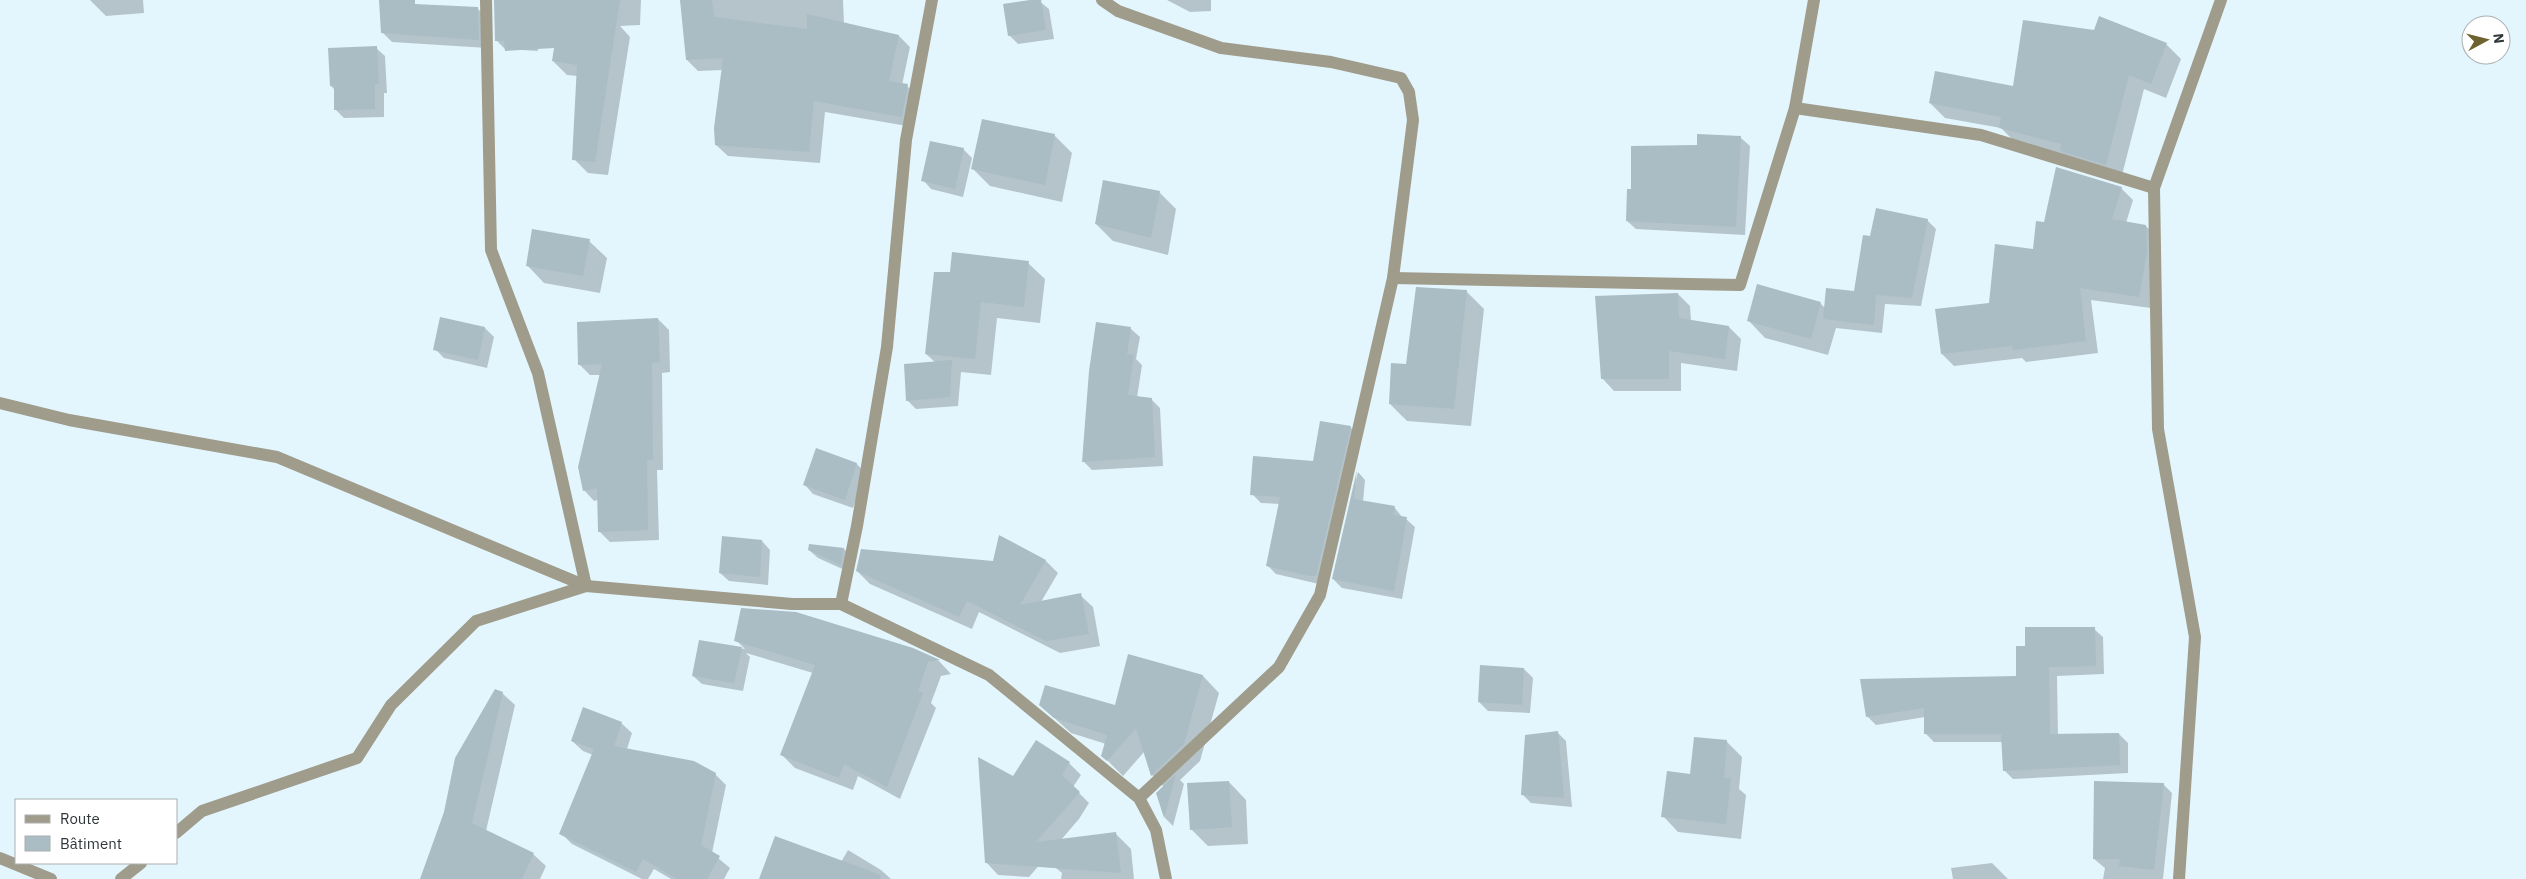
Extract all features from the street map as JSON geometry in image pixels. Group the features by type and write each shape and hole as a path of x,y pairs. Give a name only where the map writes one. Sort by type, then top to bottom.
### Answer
{"street":[{"path":"486,0 491,250 538,373 586,586"},
{"path":"841,604 857,526 887,347 906,140 932,0"},
{"path":"1102,0 1118,11 1221,48 1331,62 1401,78 1409,92 1413,120 1393,278 1320,595 1279,668 1139,798"},
{"path":"1393,278 1740,285 1795,108 1814,0"},
{"path":"2179,879 2195,637 2158,429 2154,188 2221,0"},
{"path":"1795,108 1981,135 2154,188"},
{"path":"0,403 69,420 277,458 586,586 792,604 841,604 989,675 1139,798 1156,830 1166,879"},
{"path":"178,831 202,811 357,758 391,705 476,621 586,586"},
{"path":"0,858 51,879"},
{"path":"121,879 140,864"}],"building":[{"path":"379,0 415,0 415,4 478,7 479,40 381,33"},
{"path":"494,0 620,0 595,162 572,160 577,65 552,61 554,48 505,51 504,41 495,41"},
{"path":"680,0 712,0 714,17 807,29 807,14 899,35 889,81 908,84 902,117 814,101 809,152 715,145 714,128 723,58 686,60"},
{"path":"1041,0 1046,30 1008,36 1003,4"},
{"path":"2099,16 2167,43 2151,84 2129,75 2106,165 2060,151 2061,144 1999,128 2001,117 1929,103 1935,71 2013,86 2023,20 2094,30"},
{"path":"377,46 379,84 375,84 375,109 334,110 334,86 330,86 328,48"},
{"path":"982,119 1055,134 1045,185 971,169"},
{"path":"1697,134 1741,136 1736,227 1626,221 1627,189 1631,189 1631,146 1697,145"},
{"path":"930,141 964,148 955,189 921,181"},
{"path":"2056,167 2122,187 2112,219 2146,225 2147,252 2139,297 2080,288 2086,341 2013,350 2012,346 1941,354 1935,309 1989,303 1995,244 2033,249 2036,221 2044,222"},
{"path":"1103,180 1160,191 1151,238 1095,224"},
{"path":"1876,208 1928,219 1912,298 1876,295 1874,325 1823,319 1826,288 1854,291 1863,235 1870,236"},
{"path":"532,229 590,239 583,276 526,266"},
{"path":"952,252 1029,261 1024,307 981,302 975,359 925,354 934,272 950,272"},
{"path":"1757,284 1821,302 1811,339 1747,321"},
{"path":"1416,287 1467,290 1454,409 1389,404 1391,363 1406,364"},
{"path":"1678,293 1679,318 1729,326 1725,359 1669,351 1669,379 1601,379 1595,296"},
{"path":"440,317 485,327 478,360 433,350"},
{"path":"658,318 660,362 652,363 653,460 647,460 648,530 598,532 597,488 583,491 578,467 602,364 578,365 577,322"},
{"path":"1096,322 1131,327 1127,354 1134,355 1128,395 1152,398 1155,457 1082,462 1089,371"},
{"path":"952,360 950,397 906,401 904,364"},
{"path":"1320,421 1351,426 1316,576 1309,576 1266,566 1280,497 1250,495 1253,456 1313,461"},
{"path":"816,448 857,463 845,500 803,485"},
{"path":"1357,470 1354,499 1395,506 1393,515 1407,517 1394,591 1332,579"},
{"path":"999,535 1046,560 1020,605 1081,593 1089,634 1046,641 967,601 959,617 856,571 861,549 993,561"},
{"path":"722,536 762,540 760,577 719,573"},
{"path":"809,544 844,548 841,565 808,550"},
{"path":"741,608 796,612 913,648 940,660 928,662 918,691 923,693 887,787 844,764 839,778 780,755 815,665 734,641"},
{"path":"2025,627 2095,627 2096,666 2049,667 2050,734 2119,733 2120,765 2003,771 2001,734 1924,734 1924,708 1866,717 1860,679 2016,676 2016,646 2025,646"},
{"path":"699,640 742,647 734,683 692,676"},
{"path":"1128,654 1203,675 1184,744 1151,776 1136,728 1107,761 1101,756 1107,735 1054,718 1039,705 1045,685 1115,705"},
{"path":"1480,665 1524,668 1522,705 1478,702"},
{"path":"495,689 503,692 472,823 534,853 522,879 420,879 444,812 455,758"},
{"path":"583,707 622,722 614,746 694,761 716,773 701,845 720,856 707,879 677,879 643,859 636,872 559,834 594,749 571,741"},
{"path":"1558,731 1564,798 1521,795 1525,735"},
{"path":"1694,737 1727,740 1724,778 1731,778 1726,824 1661,817 1667,771 1690,774"},
{"path":"1036,740 1070,762 1062,775 1080,792 1036,842 1116,832 1121,873 985,863 978,757 1013,776"},
{"path":"1176,774 1164,818 1156,793"},
{"path":"1229,781 1232,827 1190,830 1187,783"},
{"path":"2094,781 2164,783 2154,870 2119,866 2120,859 2093,859"},
{"path":"775,836 881,875 880,879 759,879"}]}
